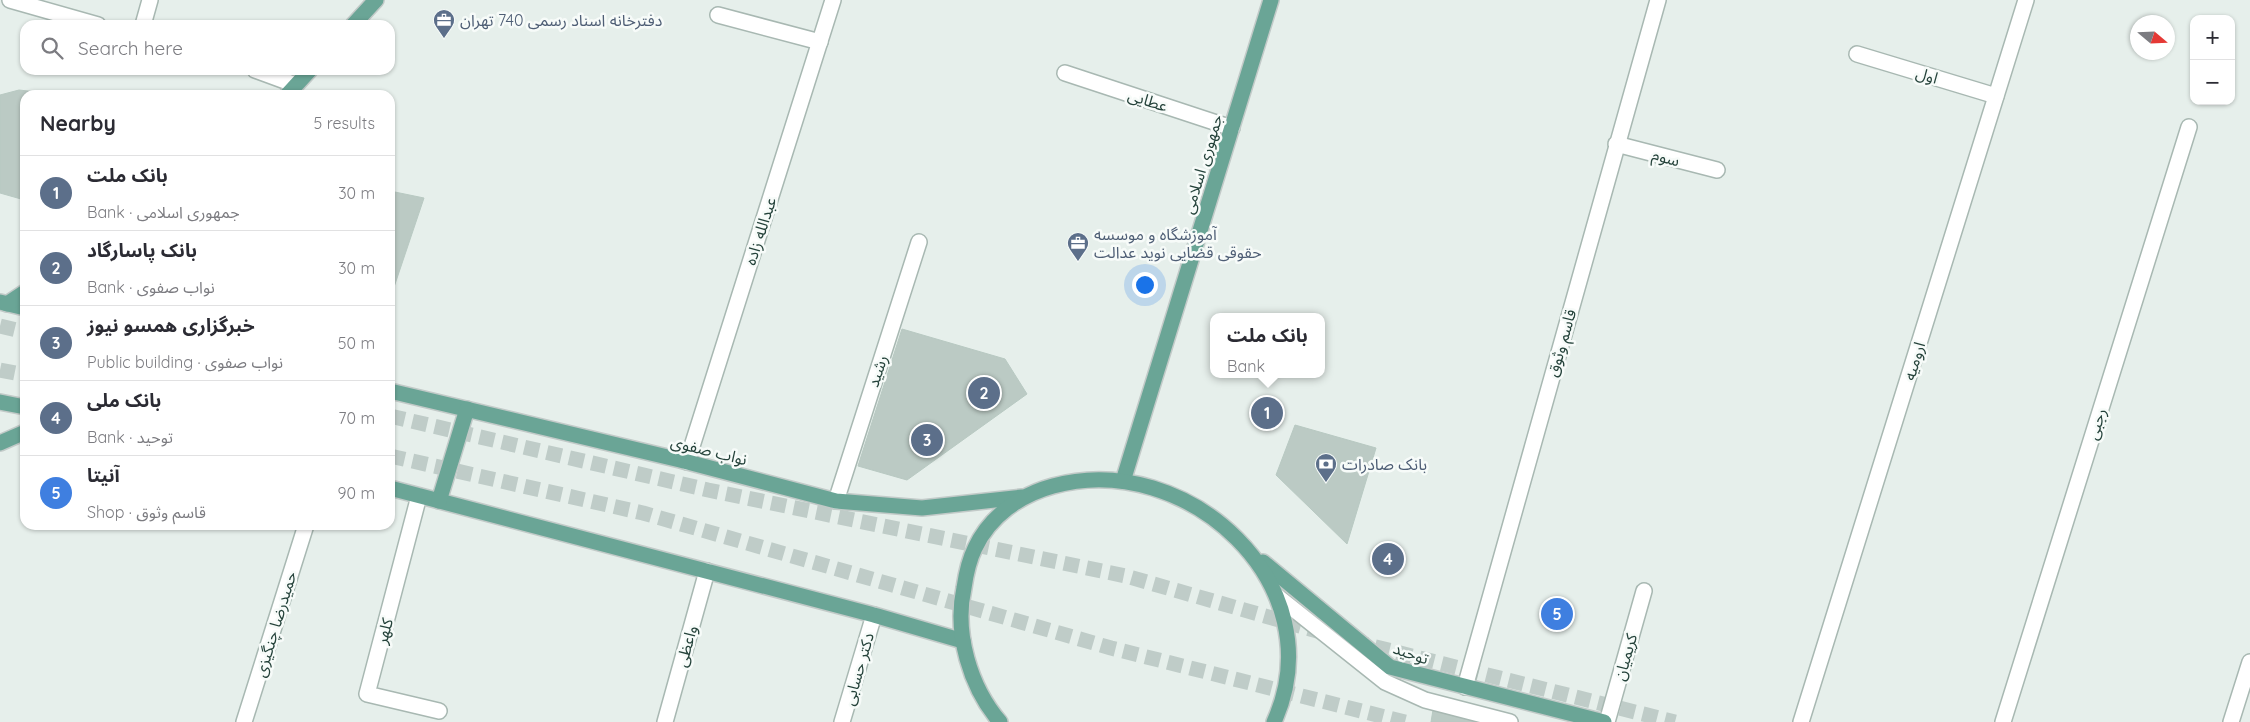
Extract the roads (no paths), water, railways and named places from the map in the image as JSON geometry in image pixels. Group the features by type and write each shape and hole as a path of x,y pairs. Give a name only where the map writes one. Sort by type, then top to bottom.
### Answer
{"main road":[{"path":"358,20 376,0"},
{"name":"جمهوری اسلامی","path":"1123,481 1271,0"},
{"path":"292,90 306,75"},
{"path":"4,303 20,295"},
{"path":"4,303 20,307"},
{"name":"نواب صفوی","path":"395,392 687,462 836,501 922,508 1023,497"},
{"path":"0,402 20,405"},
{"path":"439,501 467,409"},
{"path":"0,443 20,434"},
{"path":"1000,722 980,690 969,666 963,640 962,596 975,547 1002,512 1023,497 1066,483 1092,479 1123,481 1151,486 1176,497 1214,519 1244,546 1263,570 1277,596 1287,630 1288,661 1284,690 1274,722"},
{"path":"395,489 963,640"},
{"name":"توحید","path":"1244,546 1390,667 1606,722"}],"street":[{"path":"10,0 31,3 83,20"},
{"path":"144,20 150,0"},
{"name":"عبدالله زاده","path":"687,462 833,0"},
{"name":"قاسم وثوق","path":"1465,687 1658,0"},
{"name":"ارومیه","path":"1801,722 2026,0"},
{"path":"718,15 820,42"},
{"name":"اول","path":"1857,54 1996,96"},
{"name":"عطایی","path":"1064,73 1232,128"},
{"path":"264,75 292,90"},
{"name":"رجبی","path":"2003,722 2189,127"},
{"name":"سوم","path":"1616,144 1716,170"},
{"name":"رشید","path":"836,501 919,242"},
{"name":"کلهر","path":"419,496 367,694 439,711"},
{"name":"حمیدرضا چنگیزی","path":"244,722 304,530"},
{"name":"واعظی","path":"665,722 707,571"},
{"name":"کریمیان","path":"1606,722 1644,591"},
{"path":"1277,596 1384,682 1425,700 1510,722"},
{"name":"دکتر حسابی","path":"842,722 874,615"},
{"path":"2231,722 2250,662"}],"tunnel":[{"path":"0,326 20,331"},
{"path":"0,370 20,374"},
{"path":"395,417 708,490 1126,576 1352,641 1675,722"},
{"path":"395,457 643,513 1111,648 1405,722"}],"place":[{"name":"دفترخانه اسناد رسمی 740 تهران","path":"444,39"},
{"name":"آموزشگاه و موسسه حقوقی قضایی نوید عدالت","path":"1078,262"},
{"name":"بانک پاسارگاد","path":"984,393"},
{"name":"بانک ملت","path":"1267,413"},
{"name":"خبرگزاری همسو نیوز","path":"927,440"},
{"name":"بانک صادرات","path":"1326,483"},
{"name":"بانک ملی","path":"1388,559"},
{"name":"آنیتا","path":"1557,614"}]}
